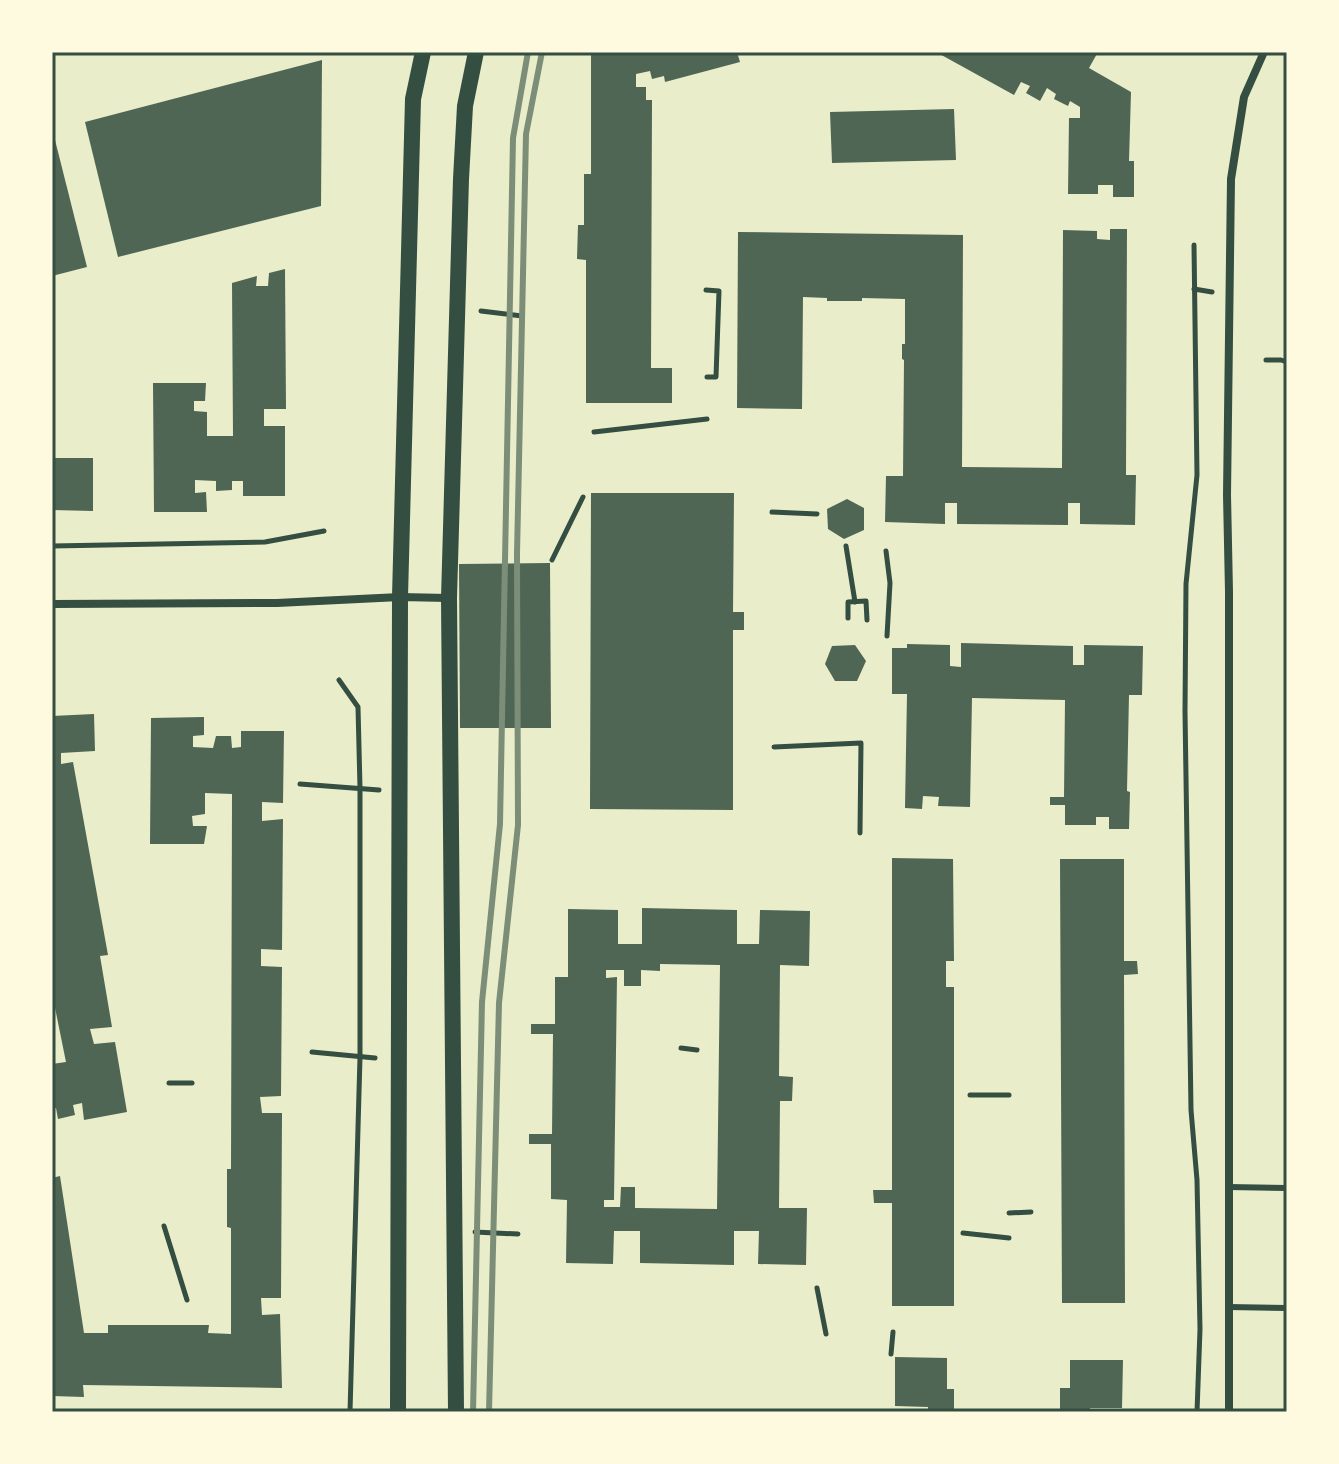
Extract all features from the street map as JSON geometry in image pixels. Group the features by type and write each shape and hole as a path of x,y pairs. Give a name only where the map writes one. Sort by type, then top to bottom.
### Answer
{"main road":[{"path":"398,1412 400,597 413,99 423,52"},
{"path":"456,1412 449,598 465,106 476,52"}],"street":[{"path":"1229,1412 1227,495 1231,179 1244,97 1264,52"},
{"path":"52,604 277,603 400,597 449,598"}],"lane":[{"path":"1228,1187 1287,1188"},
{"path":"1228,1307 1287,1308"}],"path":[{"path":"1194,245 1197,475 1186,584 1185,711 1191,1110 1197,1180 1200,1329 1197,1412"},
{"path":"706,290 719,291 716,377 707,377"},
{"path":"457,305 522,316"},
{"path":"1266,360 1287,362"},
{"path":"594,432 707,419"},
{"path":"552,560 583,497"},
{"path":"772,512 817,514"},
{"path":"52,546 265,542 324,531"},
{"path":"846,546 855,602"},
{"path":"886,551 890,583 887,636"},
{"path":"848,618 848,602 866,601 867,620"},
{"path":"339,680 358,707 360,788 360,1057 350,1412"},
{"path":"774,747 861,743 860,833"},
{"path":"300,784 346,786"},
{"path":"681,1048 697,1050"},
{"path":"312,1052 351,1056"},
{"path":"169,1083 192,1083"},
{"path":"970,1095 1009,1095"},
{"path":"1009,1213 1031,1212"},
{"path":"164,1226 187,1300"},
{"path":"487,1233 518,1234"},
{"path":"963,1233 1009,1238"},
{"path":"817,1288 826,1334"},
{"path":"891,1354 893,1332"}],"building":[{"path":"591,52 737,52 740,62 665,82 664,76 652,79 650,71 636,74 636,87 646,87 646,100 652,100 651,368 672,368 672,403 586,403 586,260 577,259 578,225 584,225 584,174 591,174"},
{"path":"936,52 1098,52 1089,68 1131,92 1129,161 1134,161 1134,197 1113,197 1113,185 1098,185 1098,194 1068,194 1069,118 1080,118 1080,107 1070,101 1068,106 1054,99 1056,94 1047,88 1040,101 1026,93 1030,86 1021,82 1014,95"},
{"path":"322,60 321,206 118,257 85,122"},
{"path":"954,109 956,160 832,163 830,112"},
{"path":"52,133 87,267 52,276"},
{"path":"1110,229 1127,229 1126,475 1136,475 1135,525 1080,524 1080,503 1068,503 1068,525 957,524 957,503 945,503 945,524 885,522 886,476 903,476 902,344 905,344 905,299 827,301 827,298 803,297 802,409 737,408 738,232 963,235 962,467 1062,468 1063,230 1097,231 1097,239 1110,240"},
{"path":"285,269 286,409 264,409 264,426 285,426 285,496 243,496 243,481 232,481 232,490 216,491 216,481 195,480 195,493 206,492 207,512 154,512 153,383 206,383 205,401 194,401 194,411 207,412 207,436 233,436 232,283 257,276 256,286 268,286 269,273"},
{"path":"52,458 93,458 93,511 52,510"},
{"path":"591,493 734,493 733,612 744,612 744,630 733,630 733,810 590,809"},
{"path":"847,499 864,508 864,530 844,539 828,529 827,509"},
{"path":"550,563 551,728 460,728 459,564"},
{"path":"961,643 1073,646 1073,665 1084,665 1084,645 1143,646 1142,695 1129,695 1129,829 1109,829 1109,817 1096,817 1096,825 1065,825 1065,805 1050,805 1050,797 1064,797 1065,700 972,698 970,807 938,806 939,797 923,796 922,809 905,808 907,694 892,694 892,648 907,648 907,644 950,645 950,666 961,667"},
{"path":"855,645 866,661 857,681 835,681 825,664 832,646"},
{"path":"94,714 95,751 61,753 61,764 73,762 108,955 100,956 112,1027 90,1029 94,1044 115,1042 127,1112 84,1120 82,1103 73,1105 75,1115 58,1119 56,1108 52,1109 52,1064 66,1062 52,993 52,716"},
{"path":"204,717 204,735 193,736 193,747 213,748 216,736 231,736 232,748 241,747 241,731 284,731 283,803 262,802 262,821 283,819 282,950 261,949 261,966 282,967 281,1096 260,1097 262,1113 282,1113 281,1298 261,1298 262,1315 280,1314 282,1388 83,1385 84,1397 52,1396 52,1178 60,1176 84,1333 108,1333 108,1325 209,1325 208,1333 231,1334 231,1228 227,1227 227,1169 231,1169 232,794 205,793 205,814 192,816 193,826 207,826 204,844 150,844 151,718"},
{"path":"892,858 953,859 954,961 946,961 946,987 954,987 954,1306 892,1306 892,1203 874,1203 873,1190 892,1190"},
{"path":"1060,859 1124,859 1124,961 1137,961 1138,974 1124,975 1125,1303 1062,1303"},
{"path":"642,908 737,910 737,944 759,944 760,910 810,911 809,966 780,965 779,1076 793,1077 792,1101 780,1101 779,1208 807,1208 806,1265 758,1264 759,1231 734,1231 734,1265 640,1263 640,1231 614,1231 613,1264 566,1263 567,1200 551,1199 551,1144 529,1144 529,1134 552,1134 553,1034 531,1034 531,1024 555,1024 555,977 568,977 568,909 618,910 618,944 642,944","holes":["660,964 720,965 717,1209 635,1208 635,1187 621,1187 620,1207 604,1207 604,1200 614,1200 617,977 606,978 606,970 624,970 624,986 641,986 641,970 660,971"]},
{"path":"895,1357 947,1358 947,1389 954,1389 954,1412 928,1412 928,1407 895,1406"},
{"path":"1070,1360 1123,1360 1122,1408 1060,1412 1060,1388 1070,1388"}],"railway":[{"path":"473,1412 482,1002 500,824 513,138 528,52"},
{"path":"489,1412 499,1003 518,825 517,554 526,134 542,52"}]}
